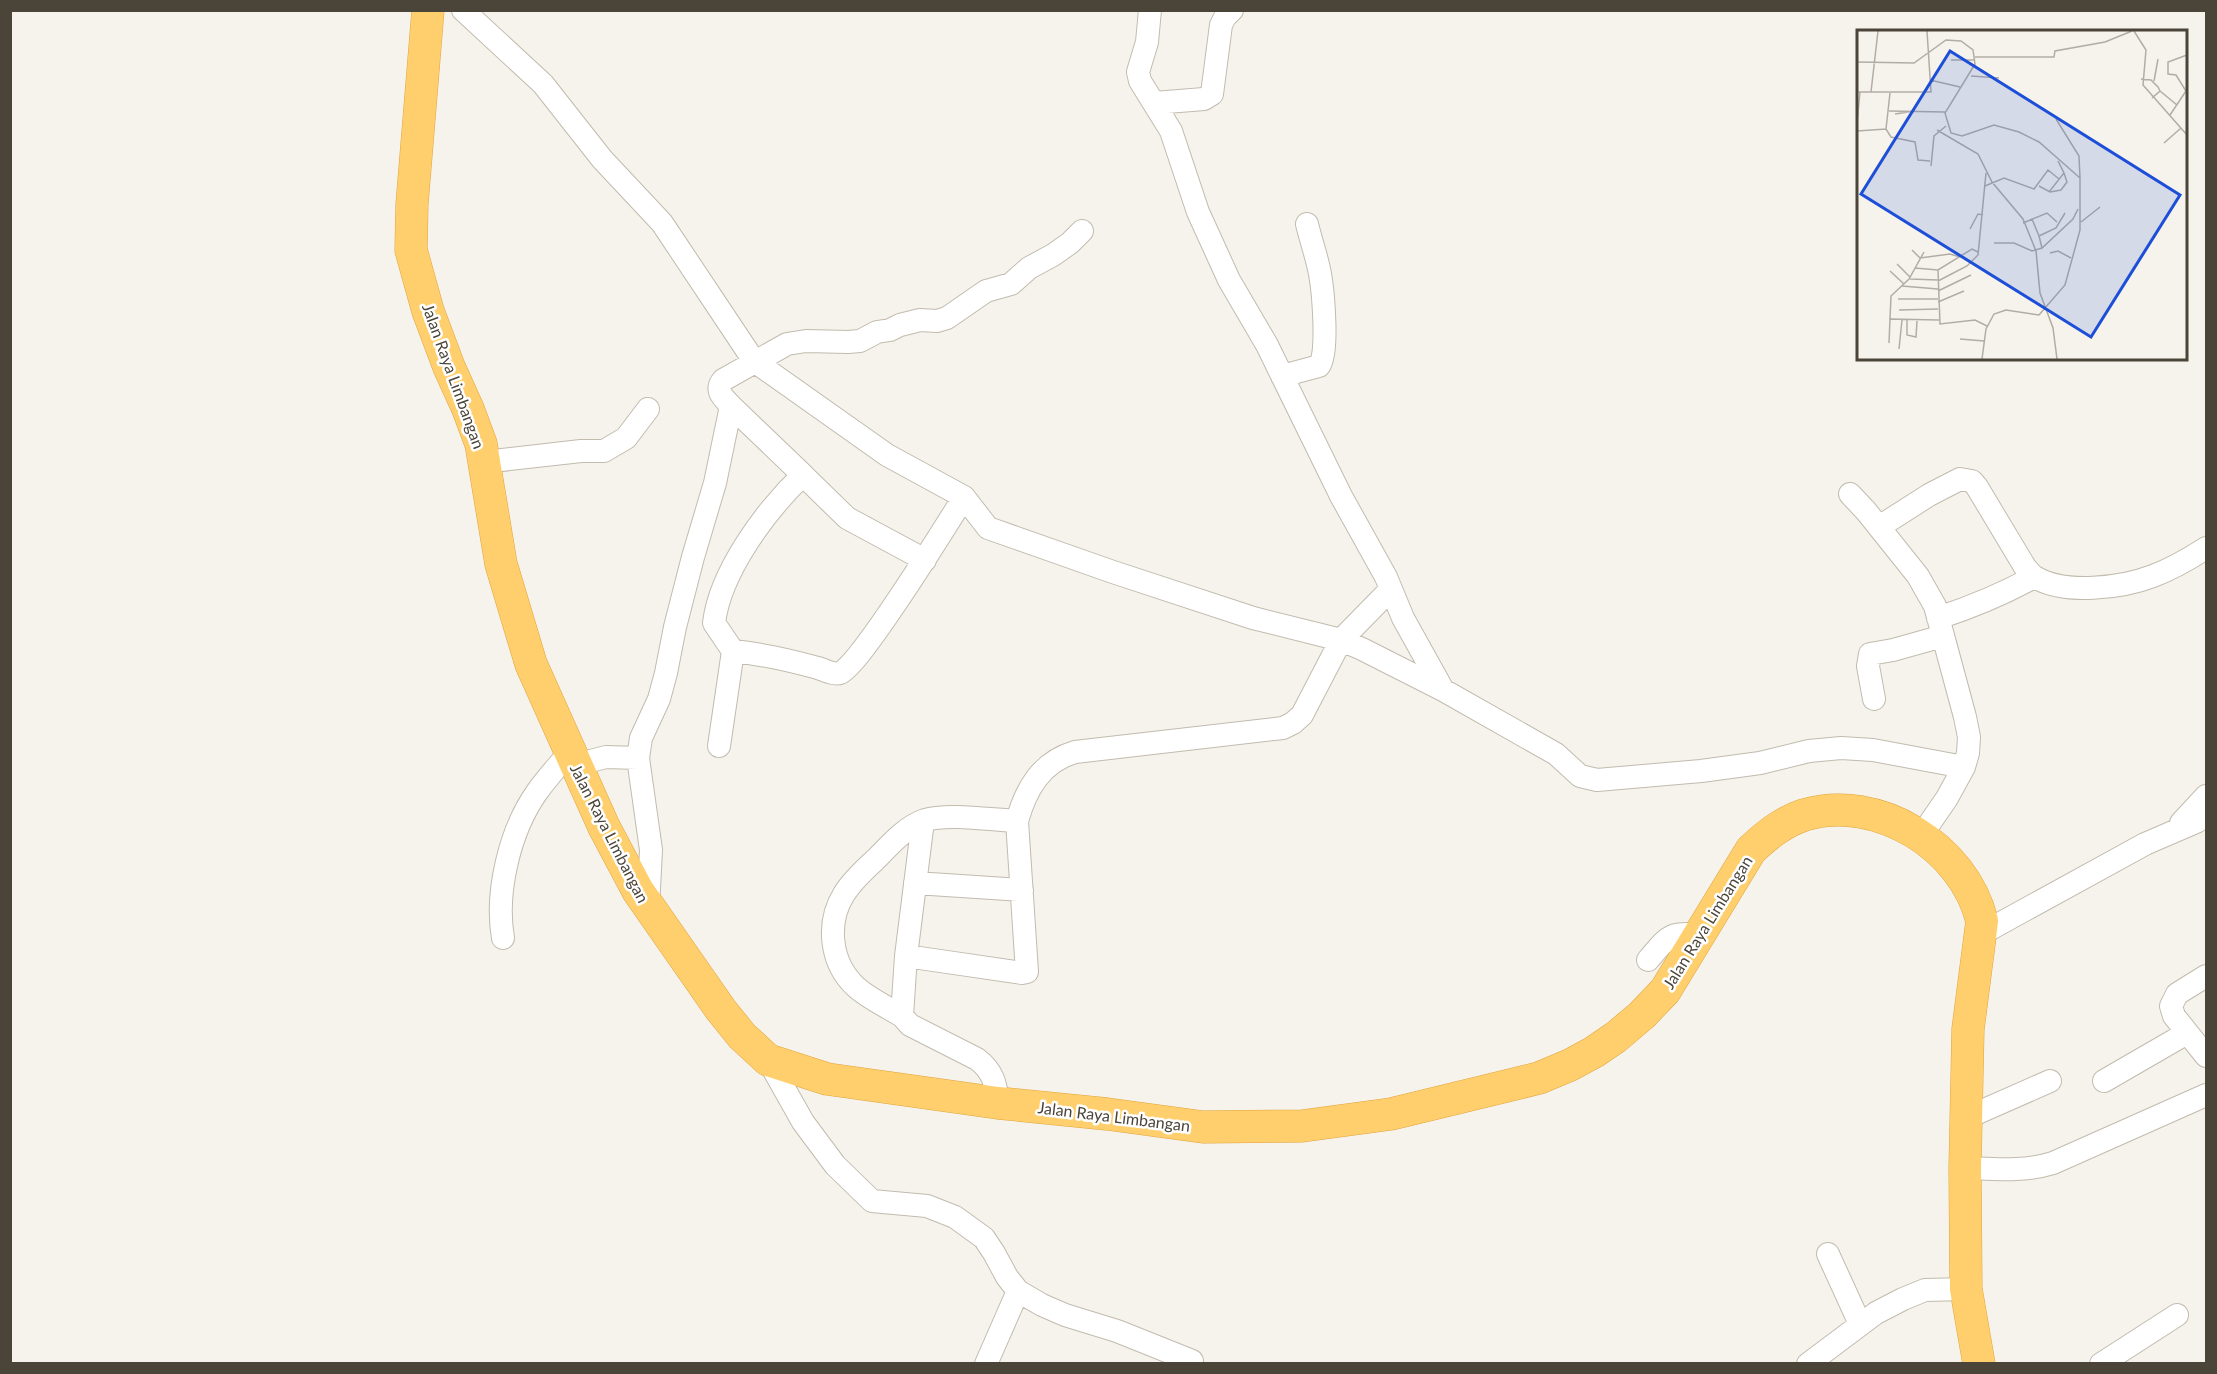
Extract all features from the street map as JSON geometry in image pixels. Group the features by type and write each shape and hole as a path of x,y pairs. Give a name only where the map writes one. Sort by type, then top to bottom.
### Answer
{"highway":[{"name":"Jalan Raya Limbangan","path":"428,10 412,204 411,250 428,311 481,444 501,564 525,648 536,679 604,827 648,907 721,1010 742,1036 768,1060 827,1079 998,1103 1096,1112 1203,1127 1302,1126 1391,1114 1539,1078 1594,1052 1642,1015 1665,991 1751,850 1768,834 1803,816 1823,811 1860,811 1897,824 1922,836 1936,846 1968,886 1979,908 1982,921 1968,1029 1965,1168 1966,1289 1979,1364"}],"street":[{"path":"463,10 543,84 602,159 662,223 754,362 887,455 964,497 988,528 1253,618 1341,640 1443,690 1556,754 1580,776 1597,780 1701,771 1760,763 1809,751 1840,748 1873,750 1964,767"},
{"path":"1150,10 1147,42 1138,72 1140,81 1171,131 1198,212 1229,280 1267,345 1341,496 1386,577 1427,663 1443,690"},
{"path":"1154,103 1204,99 1212,94 1221,25 1232,10"},
{"path":"1282,376 1323,363 1325,339 1320,273 1307,224"},
{"path":"925,560 847,518 732,406 719,392 719,385 723,380 787,344 806,341 860,341 900,325 920,320 937,321 947,318 986,291 1011,284 1029,268 1070,243 1082,231"},
{"path":"648,907 651,850 638,758 641,738 658,699 666,673 693,556 715,483 732,406"},
{"path":"484,462 581,451 604,451 626,438 648,409"},
{"path":"719,746 733,651 714,622 715,609 729,575 745,549 782,496 803,476"},
{"path":"1879,527 1929,495 1960,479 1968,479 1977,487 2015,553 2034,577 2065,588 2108,586 2150,577 2178,565 2206,548"},
{"path":"1850,494 1918,576 1935,606 1969,737 1964,767 1922,836"},
{"path":"733,651 774,656 840,673 849,667 925,560 964,497"},
{"path":"1874,699 1868,666 1870,654 1893,650 2034,577"},
{"path":"906,956 1025,973 1028,969 1017,821 1023,799 1035,780 1057,759 1075,752 1283,728 1293,723 1302,715 1341,640 1390,589"},
{"path":"503,938 500,906 516,832 537,791 572,759 638,758"},
{"path":"2174,831 2206,796"},
{"path":"1981,934 2145,844 2206,816"},
{"path":"998,1103 996,1084 986,1066 977,1059 910,1025 902,1016 857,988 847,977 835,955 832,934 835,912 845,893 864,870 905,831 923,821 940,818 1017,821"},
{"path":"902,1016 906,956 923,821"},
{"path":"915,883 1022,890"},
{"path":"1648,960 1663,942 1674,934 1682,932 1701,935"},
{"path":"2206,975 2176,994 2171,1006 2174,1016 2206,1056"},
{"path":"2104,1081 2187,1033"},
{"path":"768,1060 803,1122 835,1165 872,1201 927,1206 955,1217 984,1238 1018,1291 1065,1315 1117,1331 1192,1361"},
{"path":"1966,1118 2050,1081"},
{"path":"1965,1168 2026,1169 2046,1165 2206,1095"},
{"path":"1828,1254 1860,1324"},
{"path":"1808,1364 1876,1313 1924,1290 1966,1289"},
{"path":"986,1364 1018,1291"},
{"path":"2102,1364 2177,1315"}]}
